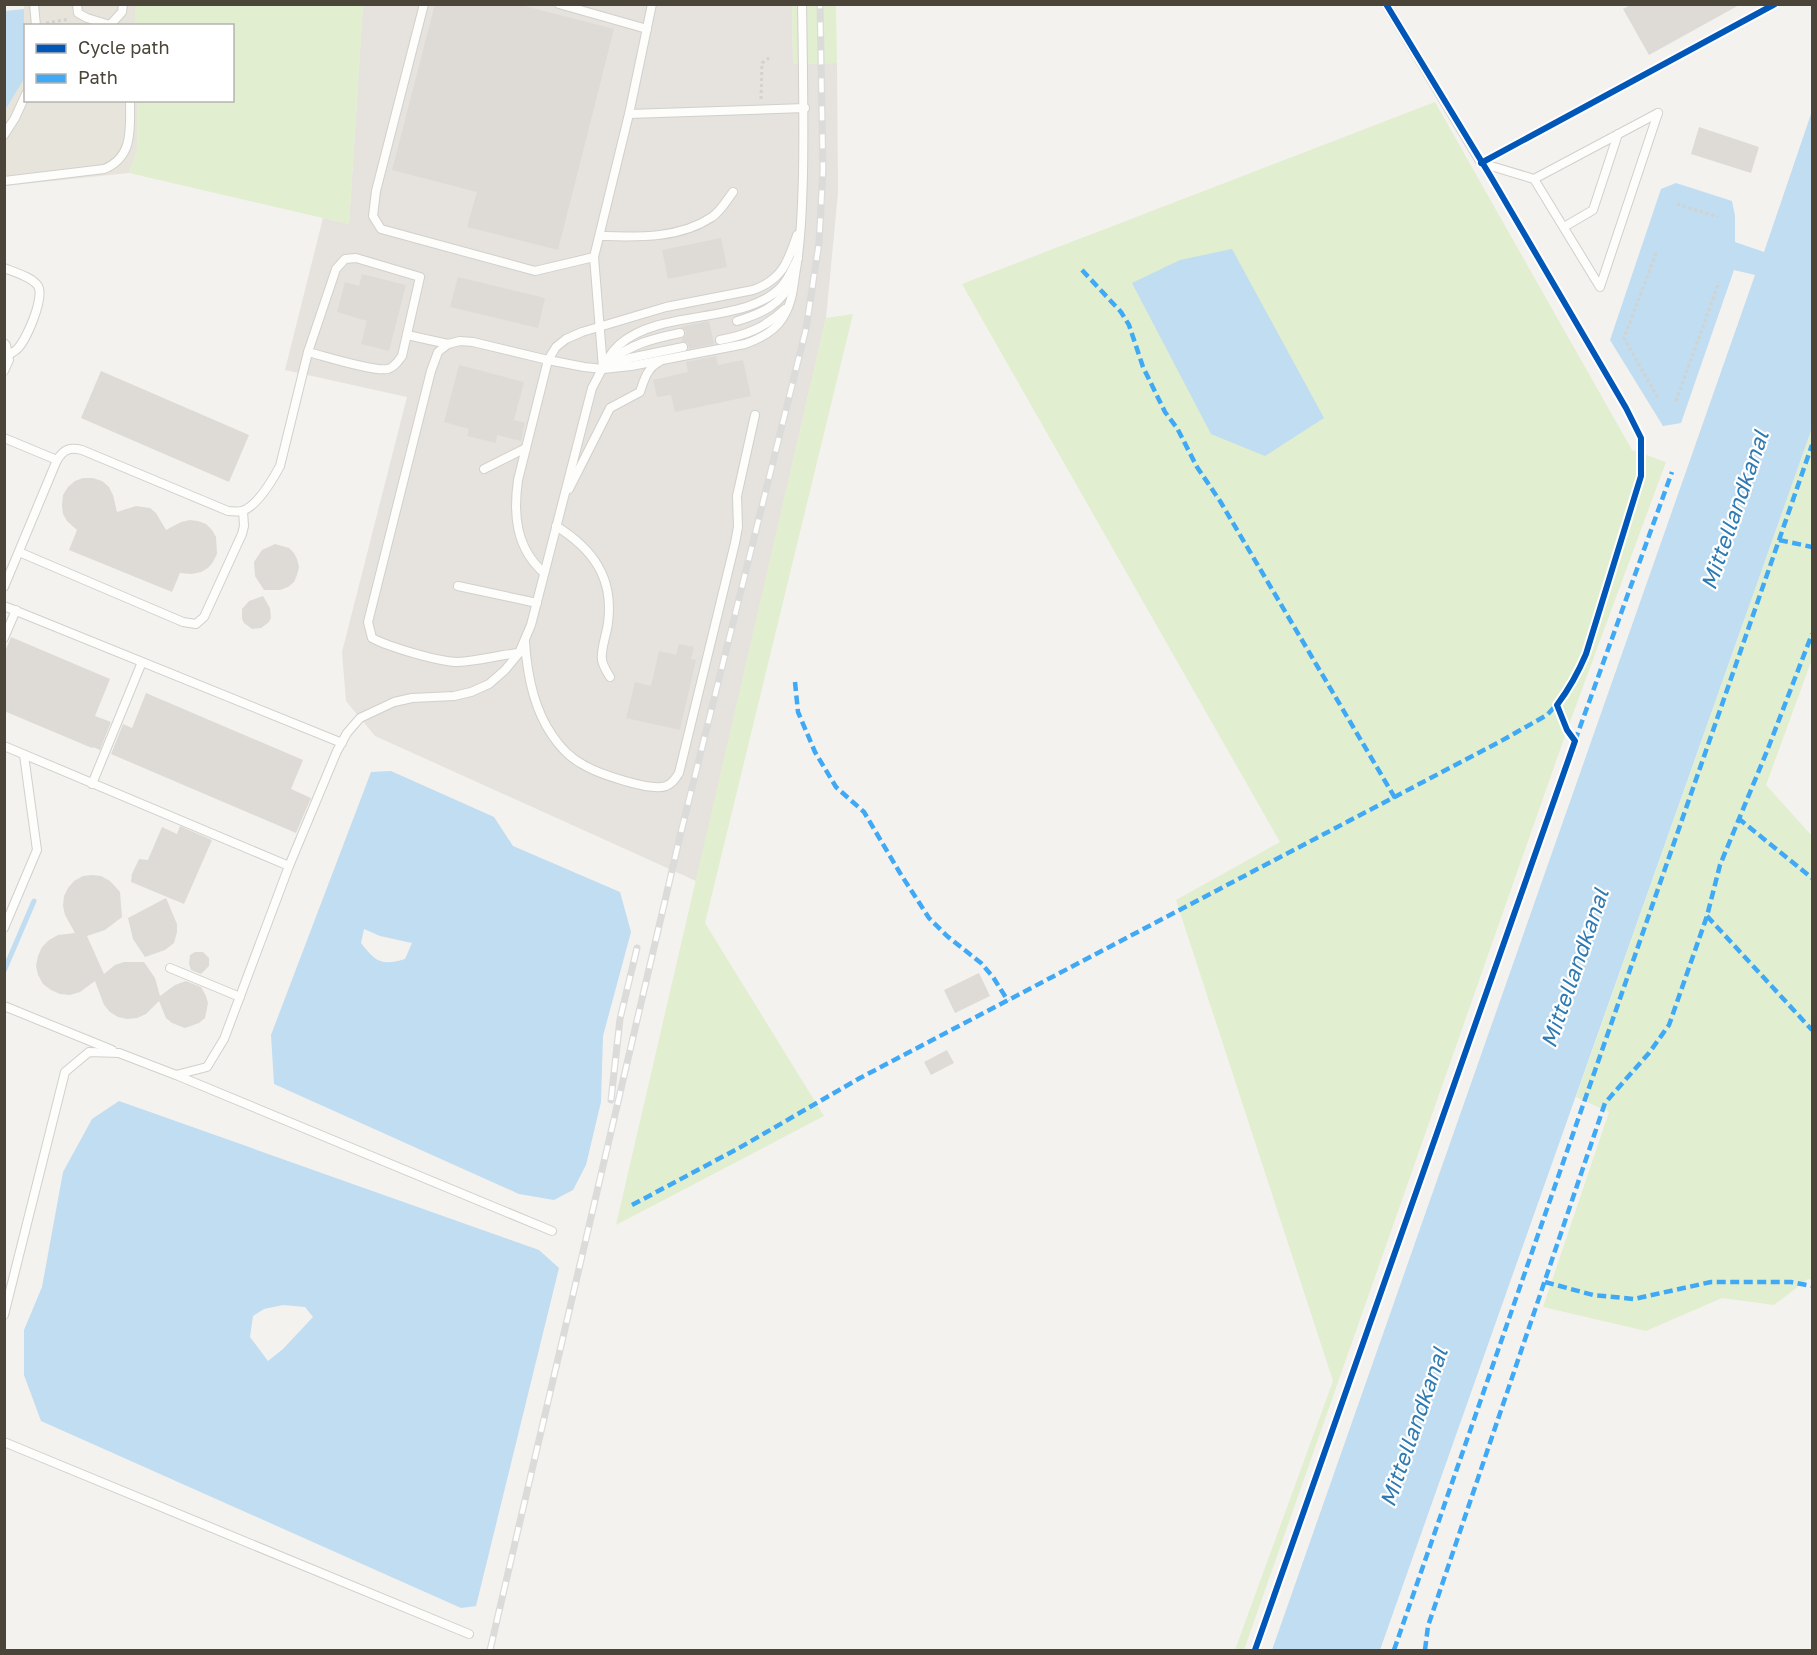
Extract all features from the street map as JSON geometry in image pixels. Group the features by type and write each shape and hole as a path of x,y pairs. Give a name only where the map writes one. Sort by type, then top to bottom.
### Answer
{"lane":[{"path":"34,4 36,24"},
{"path":"113,24 122,12 123,4"},
{"path":"424,4 376,191 373,216 381,229 535,271 594,257"},
{"path":"559,4 647,29"},
{"path":"603,369 594,257 629,114 652,4"},
{"path":"519,653 457,662 386,645 372,638 368,622 431,371 438,352 448,344 460,341 473,342 548,360 603,369 666,360 745,344 761,338 773,329 782,320 790,304 798,258 805,108 802,4"},
{"path":"1386,4 1481,163 1534,179 1600,287 1658,112 1534,179"},
{"path":"77,9 87,18 108,24"},
{"path":"4,135 24,98"},
{"path":"4,181 104,169 114,165 122,158 126,149 129,137 130,102"},
{"path":"629,114 805,108"},
{"path":"1564,227 1593,210 1618,134"},
{"path":"600,236 649,237 686,230 714,216 733,192"},
{"path":"544,573 533,563 525,549 516,514 516,498 518,480 548,360 556,347 566,339 600,326 666,307 764,286 775,279 784,268 801,222"},
{"path":"4,587 57,460 62,452 72,448 82,450 228,511 243,511 272,483 280,466 308,352 336,269 345,259 356,258 420,277 402,356 396,365 389,369 377,369 308,352"},
{"path":"736,321 760,314 776,304 789,286 798,258"},
{"path":"176,1075 207,1067 224,1039 289,866 347,733 360,718 394,702 412,698 454,696 489,684 519,653 537,603 592,388 608,358 618,346 634,334 651,327 735,309 771,296 783,285 798,258"},
{"path":"4,268 31,280 38,286 40,295 38,306 23,340 17,350 8,355"},
{"path":"720,340 757,330 773,320 790,304"},
{"path":"603,369 618,355 639,344 680,333"},
{"path":"407,335 448,344"},
{"path":"4,344 9,360 4,371"},
{"path":"603,369 630,358 683,347"},
{"path":"562,504 610,408 640,392 647,373 653,365 666,360"},
{"path":"525,641 527,669 541,716 561,747 582,764 596,771 641,786 665,787 674,781 679,774 735,543 738,527 737,496 755,415"},
{"path":"4,438 57,460"},
{"path":"484,469 526,448"},
{"path":"19,552 183,622 196,624 204,617 242,534 243,511"},
{"path":"556,526 579,541 599,566 609,603 601,659 610,677"},
{"path":"458,586 537,603"},
{"path":"4,606 342,743"},
{"path":"4,638 16,610"},
{"path":"92,784 142,662"},
{"path":"4,746 289,866"},
{"path":"4,928 36,850 24,755"},
{"path":"170,968 240,997"},
{"path":"4,1006 552,1231"},
{"path":"4,1315 65,1072 89,1052 119,1053"},
{"path":"4,1442 469,1634"}],"path":[{"path":"36,24 73,18 77,9"},
{"path":"761,110 762,63 769,58"},
{"path":"1677,204 1718,217"},
{"path":"1656,253 1624,338 1659,400"},
{"path":"1676,401 1719,282"}],"shaded area":[{"path":"24,5 219,5 220,24 24,24"},
{"path":"363,5 792,5 793,64 837,63 838,193 826,318 696,881 375,736 346,701 342,652 407,397 285,370 323,218 349,224"},
{"path":"747,5 787,5 788,64 748,63"},
{"path":"24,79 24,102 137,102 137,151 129,173 5,186 4,110"},
{"path":"749,407 728,507 648,522 637,507 656,430"}],"green space":[{"path":"135,5 363,5 349,224 129,173 137,151 137,102 234,102 234,24 135,24"},
{"path":"792,5 836,5 837,63 793,64"},
{"path":"1435,102 1632,450 1666,462 1567,730 1244,1650 1235,1650 1333,1381 1176,900 1280,842 962,284"},
{"path":"853,314 705,923 824,1116 616,1225 826,318"},
{"path":"1812,428 1812,659 1766,785 1812,836 1812,1280 1808,1279 1774,1305 1722,1298 1646,1331 1543,1307 1609,1112 1576,1097"}],"water":[{"path":"24,9 24,79 5,110 5,11"},
{"name":"Mittellandkanal","path":"1812,111 1812,428 1380,1650 1272,1650 1755,275 1734,270 1681,423 1663,426 1610,340 1661,189 1676,183 1732,201 1735,216 1735,242 1764,252"},
{"path":"1232,249 1324,418 1265,456 1211,434 1132,283 1180,260"},
{"path":"391,771 494,817 513,846 620,892 631,932 603,1036 601,1102 586,1165 573,1190 554,1200 519,1194 274,1084 271,1035 371,772","holes":["364,929 380,936 412,943 405,959 380,961 361,943"]},
{"path":"119,1101 539,1250 559,1268 476,1606 461,1608 41,1421 24,1375 24,1330 42,1287 63,1172 92,1119","holes":["283,1305 305,1307 313,1317 283,1349 268,1361 250,1337 253,1316 264,1309"]}],"building":[{"path":"435,4 517,4 614,29 558,250 467,227 477,192 392,170"},
{"path":"1632,4 1741,4 1649,55 1623,9"},
{"path":"1699,127 1759,147 1751,173 1691,154"},
{"path":"721,238 727,267 668,279 662,250"},
{"path":"362,274 406,285 389,351 361,344 367,321 337,312 345,282 359,286"},
{"path":"458,277 545,298 538,328 450,307"},
{"path":"709,321 714,344 689,349 688,343 682,341 686,331 680,327"},
{"path":"716,356 718,365 743,360 751,396 675,412 671,395 657,397 653,380 688,372 686,362"},
{"path":"459,365 524,382 514,420 525,423 521,441 497,435 496,443 467,436 469,429 444,422"},
{"path":"101,371 249,435 229,482 81,418"},
{"path":"83,478 102,481 109,487 117,512 136,506 150,508 156,513 166,530 190,520 206,524 216,537 217,554 213,562 201,572 180,573 172,592 69,550 77,530 63,514 63,495 75,481"},
{"path":"275,544 289,548 294,553 299,567 294,582 288,587 280,590 264,590 255,576 254,562 262,550"},
{"path":"263,596 270,608 271,618 261,628 252,629 242,619 242,609 249,601"},
{"path":"11,637 110,679 95,716 111,722 100,750 4,711 4,654"},
{"path":"679,644 694,647 691,659 696,660 680,730 626,718 635,682 651,686 659,651 676,655"},
{"path":"146,693 303,760 291,789 311,798 296,833 111,754 123,724 132,728"},
{"path":"180,826 212,840 184,904 131,882 139,859 148,860 162,827 177,834"},
{"path":"83,876 101,876 110,881 120,892 122,917 105,930 87,936 104,974 115,965 124,962 144,962 155,978 160,996 175,985 186,981 201,987 208,1003 205,1018 199,1023 185,1028 172,1023 166,1018 159,1001 146,1014 137,1018 118,1017 104,1005 95,981 80,992 70,995 60,994 43,984 36,966 42,947 58,935 75,933 65,915 64,896 74,881"},
{"path":"166,898 177,924 174,943 165,950 145,957 133,939 128,918"},
{"path":"203,952 209,958 209,966 201,974 191,970 189,964 190,955"},
{"path":"979,973 990,996 955,1013 944,990"},
{"path":"947,1050 954,1063 931,1075 924,1062"}],"waterway":[{"path":"4,971 34,901"}],"railway":[{"path":"490,1650 681,832 806,329 819,243 823,170 820,4"},
{"path":"611,1100 620,1019 637,948"}],"marked path":[{"path":"1082,270 1121,312 1129,325 1143,367 1165,412 1177,428 1197,467 1220,501 1395,798"},
{"path":"1394,1650 1812,445"},
{"path":"1575,741 1672,472"},
{"path":"1779,540 1812,547"},
{"path":"1425,1650 1428,1626 1605,1103 1649,1053 1669,1025 1707,916 1720,865 1812,634"},
{"path":"795,682 798,712 815,752 836,787 864,812 929,918 947,936 981,963 1008,1001"},
{"path":"632,1205 739,1148 860,1078 1501,741 1547,715 1560,701"},
{"path":"1738,818 1812,878"},
{"path":"1707,916 1812,1030"},
{"path":"1545,1282 1593,1295 1634,1299 1711,1282 1791,1282 1812,1286"}],"cycle path":[{"path":"1255,1650 1575,741 1567,730 1557,705 1573,681 1586,654 1641,476 1641,438 1626,408 1491,177 1386,4"},
{"path":"1481,163 1775,4"}]}
